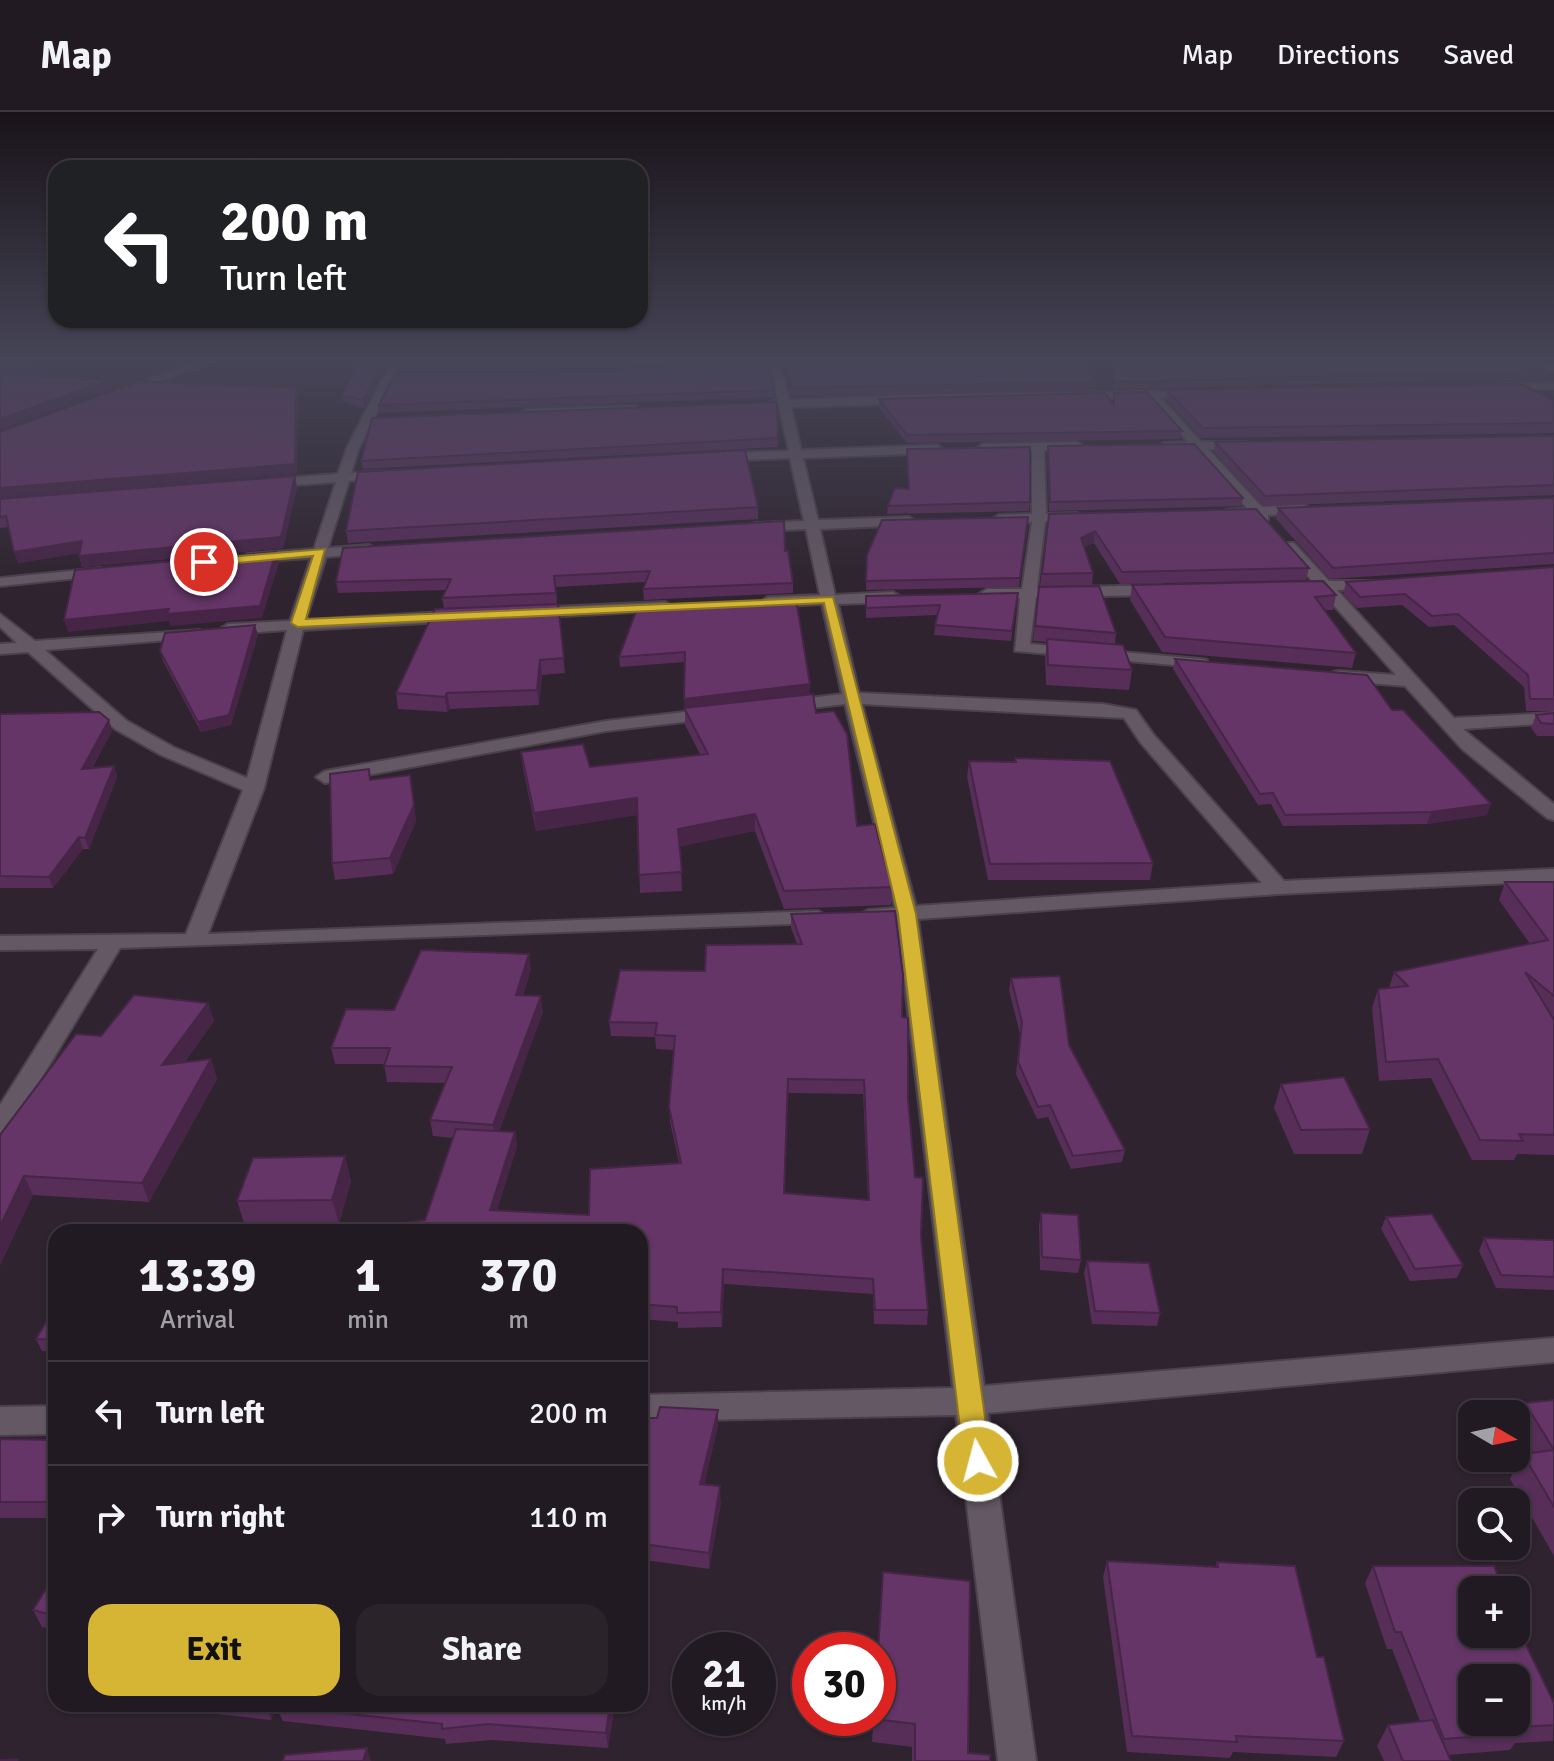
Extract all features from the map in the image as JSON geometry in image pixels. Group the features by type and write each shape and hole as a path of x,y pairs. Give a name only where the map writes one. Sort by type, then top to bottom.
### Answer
{"street":[{"path":"194,941 254,788 298,623 344,477 361,435"},
{"path":"791,435 852,698 907,914 1017,1761"},
{"path":"1188,435 1468,745 1554,814"},
{"path":"1154,446 1259,445"},
{"path":"962,448 1096,446"},
{"path":"1038,447 1039,518 1021,648 1216,666"},
{"path":"703,458 795,452 947,449"},
{"path":"252,484 407,474"},
{"path":"1216,514 1320,509"},
{"path":"978,520 1098,517"},
{"path":"732,528 918,521"},
{"path":"229,560 384,548"},
{"path":"0,582 122,570"},
{"path":"1279,588 1387,583"},
{"path":"969,594 1170,590"},
{"path":"751,603 907,597"},
{"path":"517,613 689,606"},
{"path":"0,649 298,623 485,615"},
{"path":"0,619 121,725 167,751 254,788"},
{"path":"1320,674 1410,681"},
{"path":"760,709 852,698 1103,709 1130,714 1146,738 1278,888"},
{"path":"325,777 606,726 729,712"},
{"path":"1449,724 1554,718"},
{"path":"0,943 194,941 907,914 1278,888 1554,875"},
{"path":"0,1126 113,942"},
{"path":"648,1408 970,1401 1554,1350"},
{"path":"0,1421 48,1420"}],"building":[{"path":"0,435 295,435 295,464 0,488"},
{"path":"368,435 778,435 778,438 361,461"},
{"path":"1554,436 1554,485 1265,496 1215,442"},
{"path":"1194,444 1243,498 1050,502 1048,446"},
{"path":"1030,447 1030,502 888,506 895,488 909,489 907,449"},
{"path":"745,450 758,507 346,531 358,472"},
{"path":"295,476 281,537 79,556 82,541 14,552 6,516 0,517 0,499"},
{"path":"1554,498 1554,553 1333,568 1278,508"},
{"path":"1256,509 1309,568 1122,572 1095,531 1081,538 1093,573 1042,574 1049,514"},
{"path":"1028,517 1020,578 866,581 867,555 882,520"},
{"path":"784,521 785,551 788,551 793,583 643,589 650,571 554,576 556,593 442,598 451,579 336,582 343,548"},
{"path":"276,552 260,606 167,614 169,609 64,620 75,570"},
{"path":"1554,567 1554,699 1530,699 1528,675 1458,614 1432,616 1405,594 1360,597 1346,582"},
{"path":"1323,581 1336,595 1315,597 1356,653 1165,637 1132,585"},
{"path":"1099,586 1116,633 1035,626 1039,587"},
{"path":"1018,593 1012,631 935,625 940,605 866,608 866,596"},
{"path":"796,599 810,684 684,699 685,652 619,657 638,606"},
{"path":"558,604 564,658 540,660 537,690 447,693 445,697 396,693 435,609"},
{"path":"255,625 229,715 198,722 160,651 165,633"},
{"path":"1047,639 1123,645 1132,670 1048,665"},
{"path":"1175,659 1367,675 1392,710 1403,710 1491,804 1431,812 1285,815 1273,793 1260,794"},
{"path":"813,694 816,713 834,711 847,734 857,826 875,824 892,887 784,891 755,814 678,829 682,872 639,875 637,798 534,813 521,752 583,744 590,767 708,754 684,708"},
{"path":"99,712 109,720 82,769 114,766 85,838 79,837 49,877 0,876 0,714"},
{"path":"1554,713 1554,724 1541,723 1536,715"},
{"path":"1015,758 1110,761 1153,863 990,864 969,761 1016,762"},
{"path":"369,769 370,780 410,775 414,805 390,858 332,863 330,774"},
{"path":"1505,882 1554,882 1554,996 1525,972 1554,1020 1554,1135 1519,1134 1523,1141 1480,1140 1438,1059 1386,1062 1378,989 1408,986 1394,972 1548,940"},
{"path":"895,911 903,976 902,1017 908,1018 908,1099 915,1177 923,1178 921,1236 928,1310 875,1310 873,1279 723,1269 721,1312 677,1313 677,1307 648,1305 648,1224 395,1224 425,1220 456,1129 515,1132 490,1210 589,1215 590,1169 681,1163 669,1107 675,1036 655,1035 657,1023 609,1022 620,970 705,971 706,945 802,944 791,914","holes":["788,1079 864,1080 869,1200 784,1193"]},
{"path":"421,950 529,954 516,995 541,996 493,1125 430,1120 452,1067 384,1066 390,1048 331,1048 346,1009 394,1010"},
{"path":"1060,976 1069,1045 1125,1150 1073,1156 1050,1105 1038,1107 1018,1062 1022,1022 1011,978"},
{"path":"134,995 208,1003 162,1065 211,1059 142,1183 24,1176 0,1226 0,1135 76,1034 101,1036"},
{"path":"1344,1077 1370,1129 1301,1130 1281,1084"},
{"path":"345,1156 332,1200 237,1201 253,1158"},
{"path":"1041,1213 1078,1215 1081,1260 1042,1257"},
{"path":"1432,1214 1463,1265 1415,1269 1386,1217"},
{"path":"1484,1238 1554,1240 1554,1277 1501,1275"},
{"path":"1087,1261 1149,1263 1160,1313 1095,1311"},
{"path":"48,1319 48,1340 36,1339"},
{"path":"1554,1400 1554,1450 1530,1411 1530,1402"},
{"path":"660,1407 718,1410 700,1484 720,1486 709,1553 648,1545 648,1418 657,1418"},
{"path":"0,1439 48,1440 48,1502 0,1502"},
{"path":"1554,1450 1554,1507 1530,1466 1530,1453"},
{"path":"1107,1561 1218,1567 1217,1562 1295,1566 1317,1657 1324,1657 1344,1741 1236,1736 1237,1742 1132,1736"},
{"path":"1373,1566 1494,1566 1498,1576 1458,1576 1458,1648 1527,1648 1554,1703 1554,1725 1530,1726 1530,1664 1458,1664 1458,1736 1482,1736 1444,1739 1401,1632 1395,1632"},
{"path":"883,1572 970,1581 968,1753 990,1755 990,1761 915,1761 915,1724 896,1722 896,1632 879,1632"},
{"path":"48,1586 48,1614 33,1610"},
{"path":"331,1712 609,1712 606,1733 488,1724 442,1729 442,1724"},
{"path":"1433,1720 1451,1761 1403,1761 1388,1725"},
{"path":"367,1748 363,1761 283,1761 285,1755"}],"route":[{"path":"204,562 320,552 298,623 829,599 907,914 978,1461"}]}
